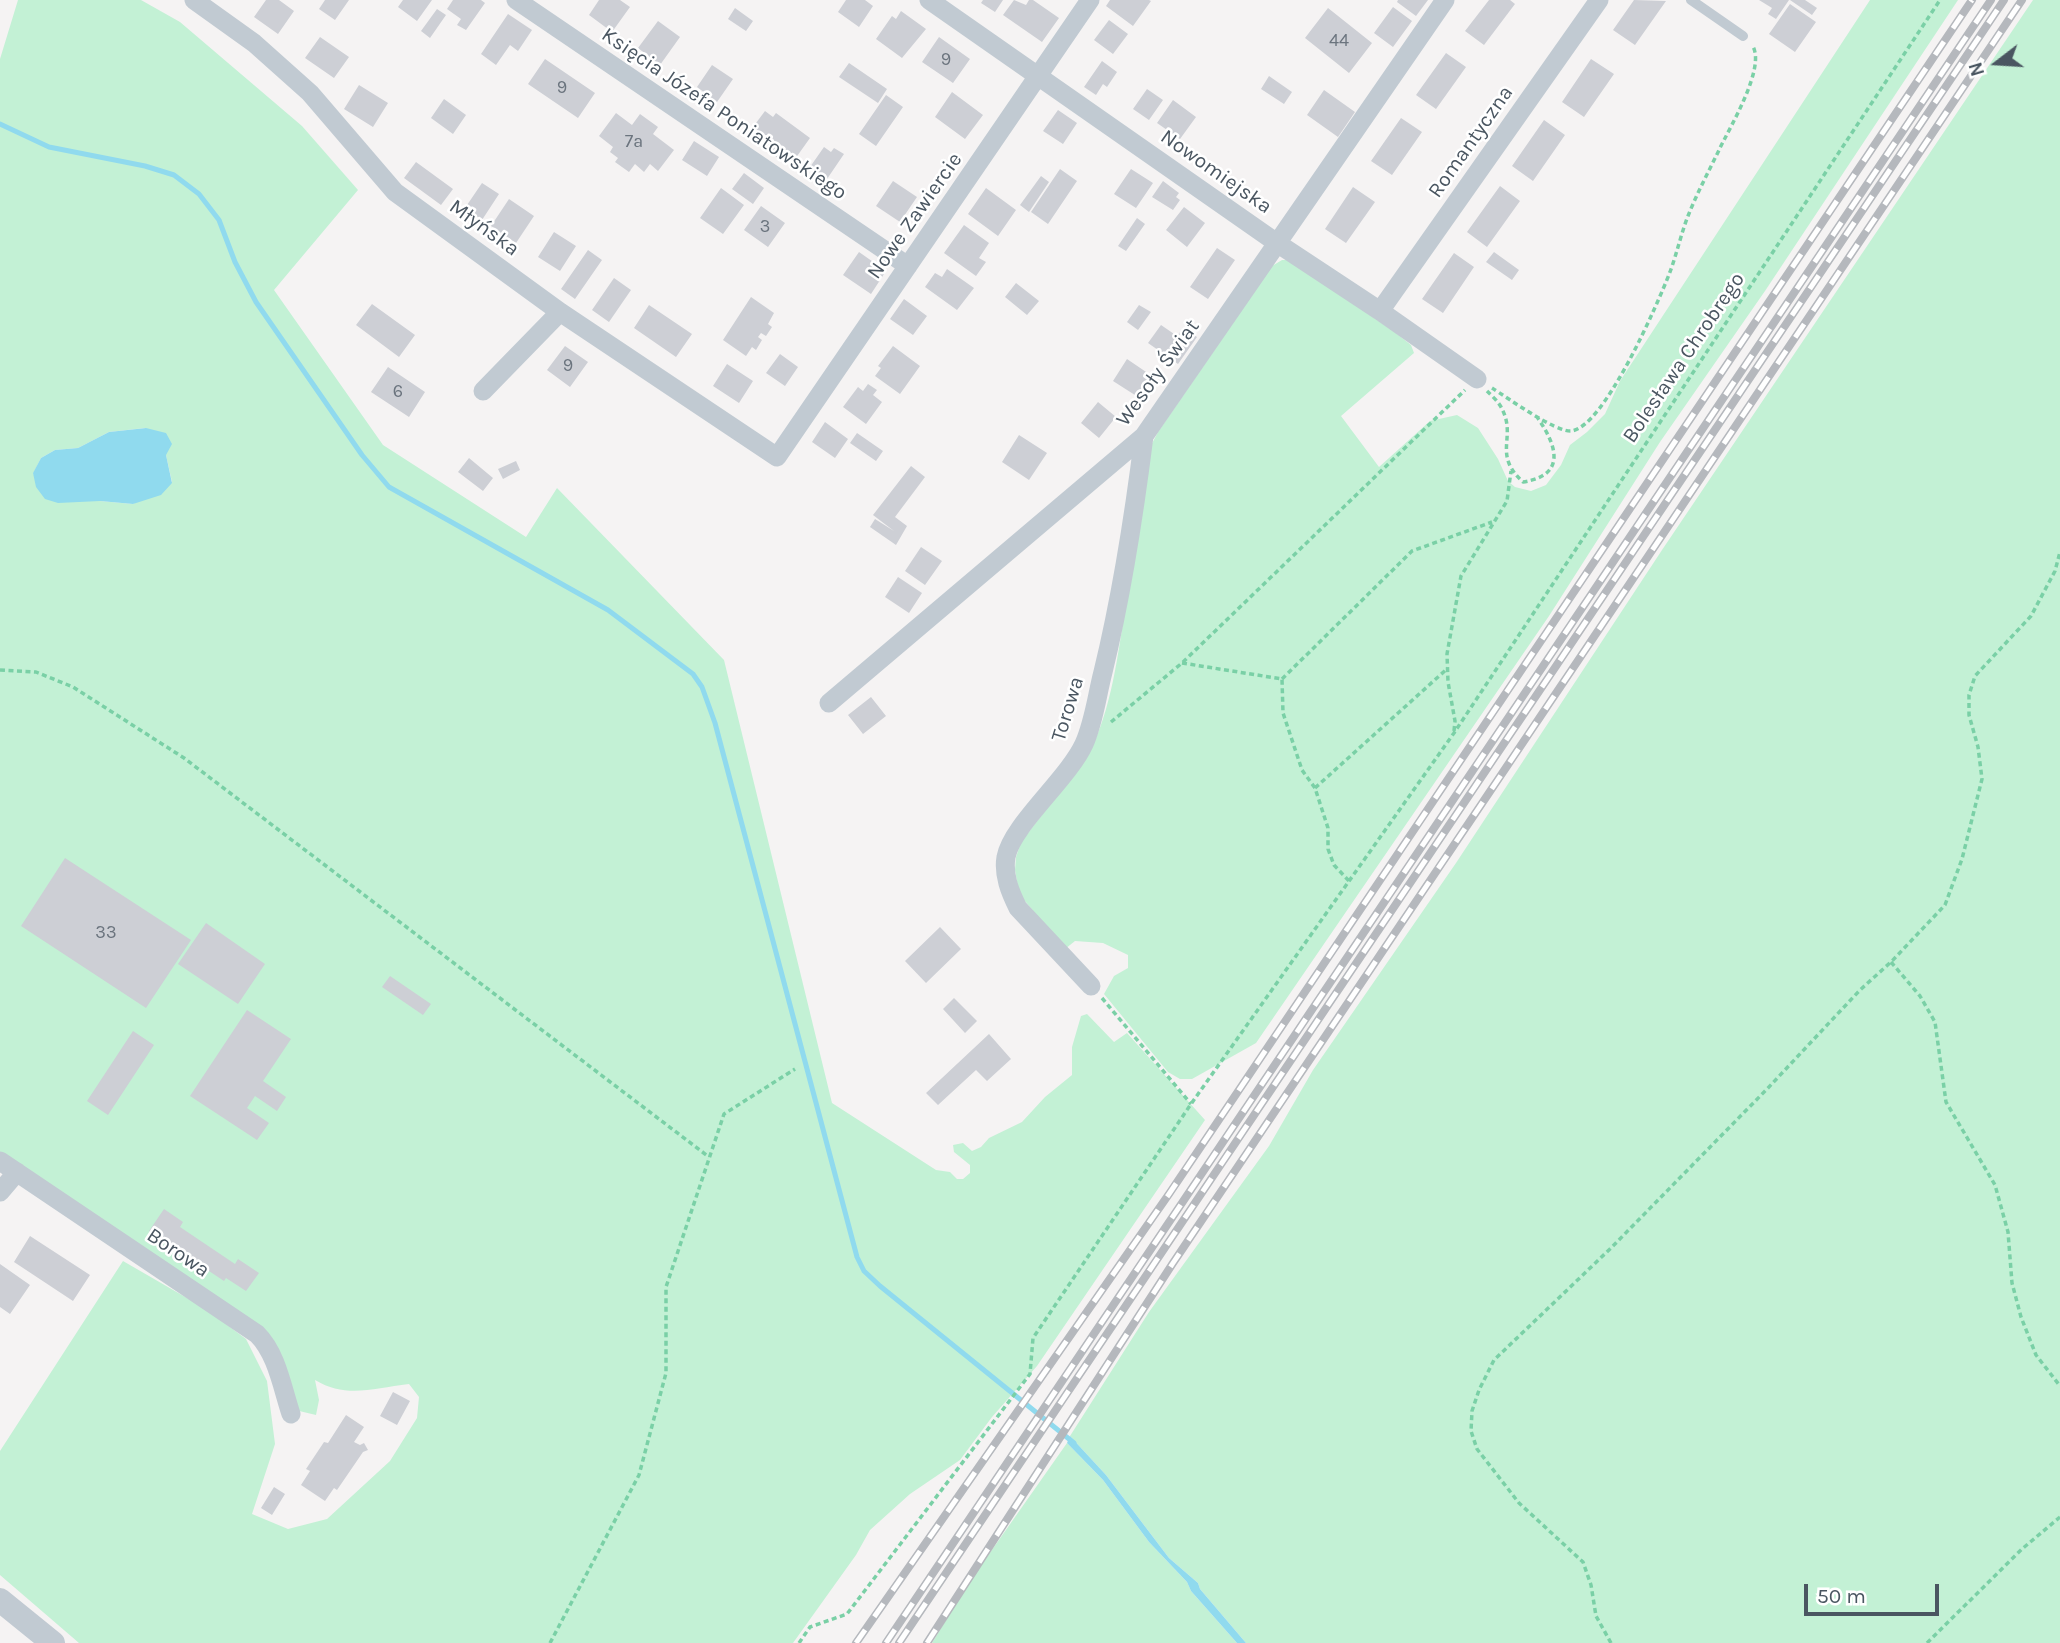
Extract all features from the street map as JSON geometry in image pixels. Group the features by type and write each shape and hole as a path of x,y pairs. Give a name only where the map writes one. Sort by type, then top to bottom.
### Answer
{"street":[{"name":"Młyńska","path":"194,0 254,43 310,93 395,192 560,312 777,457"},
{"name":"Księcia Józefa Poniatowskiego","path":"516,0 908,266"},
{"name":"Nowomiejska","path":"929,0 1477,379"},
{"name":"Nowe Zawiercie","path":"777,457 1090,0"},
{"name":"Wesoły Świat","path":"829,703 1144,436 1445,0"},
{"name":"Romantyczna","path":"1380,311 1599,0"},
{"path":"483,391 560,312"},
{"name":"Torowa","path":"1091,986 1018,908 1006,875 1006,856 1013,838 1071,767 1084,743 1119,607 1144,436"},
{"name":"Borowa","path":"0,1161 257,1334 271,1353 291,1414"},
{"path":"0,1192 17,1172"},
{"path":"0,1600 53,1643"}],"lane":[{"path":"1691,0 1743,36"}],"path":[{"name":"Bolesława Chrobrego","path":"799,1643 810,1627 847,1614 1030,1374 1034,1338 1191,1104 1454,733 1940,0"},
{"path":"1477,379 1559,429 1573,431 1585,425 1608,400 1670,272 1688,216 1753,77 1756,55 1754,48 1743,36"},
{"path":"1454,733 1447,654 1461,576 1507,501 1511,471 1505,452 1508,430 1502,408 1477,379"},
{"path":"1084,743 1182,663 1477,379"},
{"path":"1511,471 1523,482 1539,479 1550,469 1555,453 1551,437 1536,415"},
{"path":"1349,881 1334,865 1328,849 1328,828 1315,788 1302,770 1283,713 1282,679 1412,551 1494,522"},
{"path":"1611,1643 1597,1616 1583,1562 1520,1503 1477,1449 1471,1431 1472,1411 1479,1390 1494,1360 1611,1248 1945,905 1962,859 1982,779 1978,747 1969,715 1969,695 1975,676 2031,616 2055,571 2060,552"},
{"path":"1182,663 1282,679"},
{"path":"1315,788 1448,668"},
{"path":"0,670 36,672 73,687 184,758 709,1157"},
{"path":"1891,962 1920,996 1935,1022 1946,1102 1996,1185 2008,1232 2012,1283 2021,1317 2036,1356 2060,1386"},
{"path":"1091,986 1191,1104"},
{"path":"550,1643 639,1475 666,1373 666,1287 724,1114 795,1069"},
{"path":"1927,1643 2022,1549 2060,1517"}],"green space":[{"path":"18,0 141,0 180,22 302,126 358,190 274,290 383,445 526,537 557,488 724,660 832,1103 936,1170 950,1172 957,1179 963,1179 970,1173 970,1165 954,1152 953,1145 963,1143 972,1151 981,1147 989,1138 1022,1122 1045,1097 1072,1075 1072,1047 1081,1016 1087,1014 1114,1042 1127,1033 1205,1120 1037,1366 992,1417 960,1460 910,1494 870,1530 856,1555 793,1643 79,1643 0,1575 0,1451 123,1261 206,1309 246,1339 267,1381 275,1444 252,1514 288,1529 327,1519 390,1461 417,1418 419,1397 409,1384 349,1391 315,1380 319,1400 316,1415 295,1410 270,1339 0,1152 0,59","holes":["145,428 166,455 172,482 133,504 100,501 33,474 41,458 55,450 78,448 109,432"]},
{"path":"1870,0 1958,0 1765,291 1660,442 1549,616 1256,1043 1192,1079 1180,1079 1168,1072 1104,994 1114,976 1128,968 1128,955 1103,943 1075,941 1065,949 1019,894 1015,870 1021,842 1088,755 1103,719 1120,642 1147,453 1158,432 1272,266 1282,260 1290,260 1411,345 1414,353 1341,416 1379,467 1430,421 1457,415 1478,428 1498,459 1508,481 1515,487 1531,491 1546,485 1561,465 1570,445 1605,414 1620,381"},
{"path":"2033,0 2060,0 2060,1643 1246,1643 1200,1589 1198,1583 1169,1558 1106,1475 1070,1436 1149,1312 1269,1146 1313,1070 1456,863 1662,550"},
{"path":"1067,1443 1103,1480 1149,1542 1187,1582 1191,1591 1237,1643 932,1643 968,1584"}],"water":[{"path":"146,428 166,433 172,444 166,455 172,483 161,495 133,504 100,501 58,503 45,499 36,487 33,473 41,458 55,450 78,448 109,432"},
{"path":"1070,1436 1106,1475 1169,1558 1198,1583 1200,1589 1246,1643 1237,1643 1191,1591 1187,1582 1149,1542 1103,1480 1067,1443"}],"building":[{"path":"266,0 279,0 294,11 278,34 254,17"},
{"path":"325,0 349,0 335,20 319,9"},
{"path":"403,0 432,0 417,21 398,7"},
{"path":"453,0 481,0 485,3 466,30 457,25 461,19 447,9"},
{"path":"599,0 620,0 630,7 612,32 589,15"},
{"path":"846,0 865,0 873,6 859,27 838,12"},
{"path":"983,0 1003,0 995,12 981,3"},
{"path":"1014,0 1026,5 1029,0 1033,0 1059,18 1042,42 1003,15"},
{"path":"1110,0 1151,1 1133,26 1106,6"},
{"path":"1428,0 1416,16 1397,2"},
{"path":"1489,0 1510,0 1515,4 1484,45 1465,31"},
{"path":"1634,0 1666,1 1635,45 1613,30"},
{"path":"1759,0 1789,0 1776,19 1768,14 1772,8"},
{"path":"1790,0 1805,0 1817,8 1812,15"},
{"path":"1790,4 1816,22 1795,52 1769,34"},
{"path":"1393,7 1412,21 1393,47 1374,33"},
{"path":"735,8 753,21 746,31 728,19"},
{"path":"1328,8 1372,43 1349,73 1305,38"},
{"path":"437,9 446,15 430,38 421,31"},
{"path":"901,11 926,29 902,58 876,39 892,16 896,19"},
{"path":"508,14 532,30 518,51 510,45 496,65 481,54"},
{"path":"1109,20 1128,34 1113,54 1094,40"},
{"path":"658,21 680,37 660,65 638,48"},
{"path":"320,37 349,57 334,78 305,58"},
{"path":"939,37 970,59 953,83 922,62"},
{"path":"1446,53 1466,67 1436,109 1416,95"},
{"path":"545,59 595,93 578,118 528,84"},
{"path":"1591,59 1614,74 1584,117 1562,102"},
{"path":"1102,61 1117,72 1107,87 1103,84 1096,95 1084,87"},
{"path":"849,63 887,89 878,103 839,77"},
{"path":"712,65 733,79 717,102 697,87"},
{"path":"1269,76 1292,92 1284,104 1261,89"},
{"path":"359,85 388,103 373,127 344,109"},
{"path":"1147,89 1163,100 1149,120 1133,109"},
{"path":"1324,90 1355,112 1338,137 1307,115"},
{"path":"952,92 983,115 965,139 935,117"},
{"path":"886,95 903,107 876,146 859,134"},
{"path":"444,99 466,115 453,134 431,118"},
{"path":"1173,100 1196,117 1180,139 1157,123"},
{"path":"1058,110 1077,123 1063,144 1043,131"},
{"path":"765,111 773,117 776,113 810,138 795,159 784,152 779,159 756,141 762,133 753,127"},
{"path":"616,113 632,125 640,114 658,127 653,134 674,150 658,171 650,164 644,172 635,164 629,172 615,162 618,158 610,152 613,147 599,136"},
{"path":"1401,118 1422,132 1392,175 1371,161"},
{"path":"1544,120 1565,135 1533,181 1512,166"},
{"path":"694,141 719,157 707,176 682,160"},
{"path":"824,147 831,152 834,148 844,154 827,179 810,167"},
{"path":"416,162 453,189 441,205 404,178"},
{"path":"1060,169 1077,181 1048,224 1031,212"},
{"path":"1131,169 1153,183 1136,208 1114,194"},
{"path":"744,173 764,188 753,204 732,189"},
{"path":"1041,176 1049,182 1029,212 1020,205"},
{"path":"893,181 917,197 900,222 876,206"},
{"path":"1163,181 1179,193 1176,197 1180,200 1173,210 1152,197"},
{"path":"482,183 499,194 482,220 465,208"},
{"path":"1500,186 1520,201 1487,247 1467,232"},
{"path":"1353,187 1375,202 1346,243 1325,229"},
{"path":"721,188 744,205 723,234 700,218"},
{"path":"986,188 1016,210 998,236 968,214"},
{"path":"509,199 534,216 516,243 491,226"},
{"path":"761,206 785,223 768,247 744,230"},
{"path":"1184,207 1205,223 1187,247 1166,230"},
{"path":"1137,218 1145,224 1126,251 1118,246"},
{"path":"964,225 989,243 979,258 986,262 976,276 944,253"},
{"path":"554,232 576,246 560,271 538,257"},
{"path":"1217,248 1235,260 1208,299 1190,287"},
{"path":"588,250 602,260 575,299 561,289"},
{"path":"859,252 886,271 871,294 843,275"},
{"path":"1494,252 1519,270 1512,280 1486,262"},
{"path":"1454,253 1474,267 1443,313 1422,299"},
{"path":"947,269 974,288 957,310 925,287 935,273 942,277"},
{"path":"614,278 631,290 609,322 592,310"},
{"path":"1016,283 1039,301 1027,315 1005,297"},
{"path":"751,297 774,313 768,324 772,327 766,336 761,333 758,337 762,340 756,350 752,347 746,356 723,340"},
{"path":"904,299 927,316 913,335 890,319"},
{"path":"372,304 415,335 399,357 356,325"},
{"path":"649,305 692,334 676,357 634,328"},
{"path":"1139,305 1151,312 1138,330 1127,322"},
{"path":"1161,325 1177,336 1183,328 1197,337 1178,364 1148,343"},
{"path":"565,346 588,362 570,387 547,370"},
{"path":"893,346 920,366 900,394 875,376 881,368 878,366"},
{"path":"780,354 798,367 785,386 766,373"},
{"path":"1127,359 1152,376 1138,397 1113,381"},
{"path":"727,364 753,381 739,403 713,386"},
{"path":"388,367 425,392 409,417 371,392"},
{"path":"868,384 877,390 873,395 882,402 866,424 843,407 858,387 863,391"},
{"path":"1098,402 1116,417 1099,438 1081,423"},
{"path":"825,422 848,439 835,458 812,442"},
{"path":"857,433 883,451 876,461 850,443"},
{"path":"1019,435 1047,453 1029,480 1002,462"},
{"path":"469,458 493,478 483,491 458,472"},
{"path":"516,461 520,470 503,479 498,469"},
{"path":"911,466 925,477 895,517 907,526 896,545 870,527 875,519 894,531 873,515"},
{"path":"921,547 942,561 925,585 905,571"},
{"path":"898,577 922,593 909,613 885,597"},
{"path":"871,697 886,716 863,734 848,715"},
{"path":"65,858 191,940 146,1008 21,926"},
{"path":"206,923 265,964 238,1004 178,964"},
{"path":"940,927 961,949 926,983 905,961"},
{"path":"390,976 431,1004 423,1015 382,987"},
{"path":"954,998 977,1021 965,1033 943,1009"},
{"path":"247,1010 291,1039 263,1081 286,1097 277,1111 255,1096 247,1108 269,1123 257,1140 190,1096"},
{"path":"133,1031 154,1045 108,1115 87,1101"},
{"path":"989,1034 1011,1059 987,1081 976,1070 938,1105 926,1093"},
{"path":"164,1209 183,1222 180,1227 235,1264 238,1259 259,1273 246,1291 226,1278 224,1281 149,1231"},
{"path":"30,1236 90,1275 73,1301 14,1262"},
{"path":"0,1264 30,1285 10,1314 0,1307"},
{"path":"393,1392 410,1401 397,1425 380,1416"},
{"path":"346,1415 364,1427 354,1442 360,1445 364,1443 368,1450 363,1452 337,1490 334,1488 325,1501 301,1485 310,1471 306,1469 324,1442 328,1443"},
{"path":"274,1487 285,1494 272,1515 261,1508"}],"waterway":[{"path":"0,124 49,147 145,166 174,175 199,194 219,220 235,262 256,302 362,455 389,487 608,610 693,674 702,687 715,723 857,1257 864,1271 880,1286 1074,1443"}],"railway":[{"path":"856,1643 1169,1194 1972,0"},
{"path":"886,1643 1991,0"},
{"path":"899,1643 2004,0"},
{"path":"927,1643 1173,1263 2022,0"}]}
